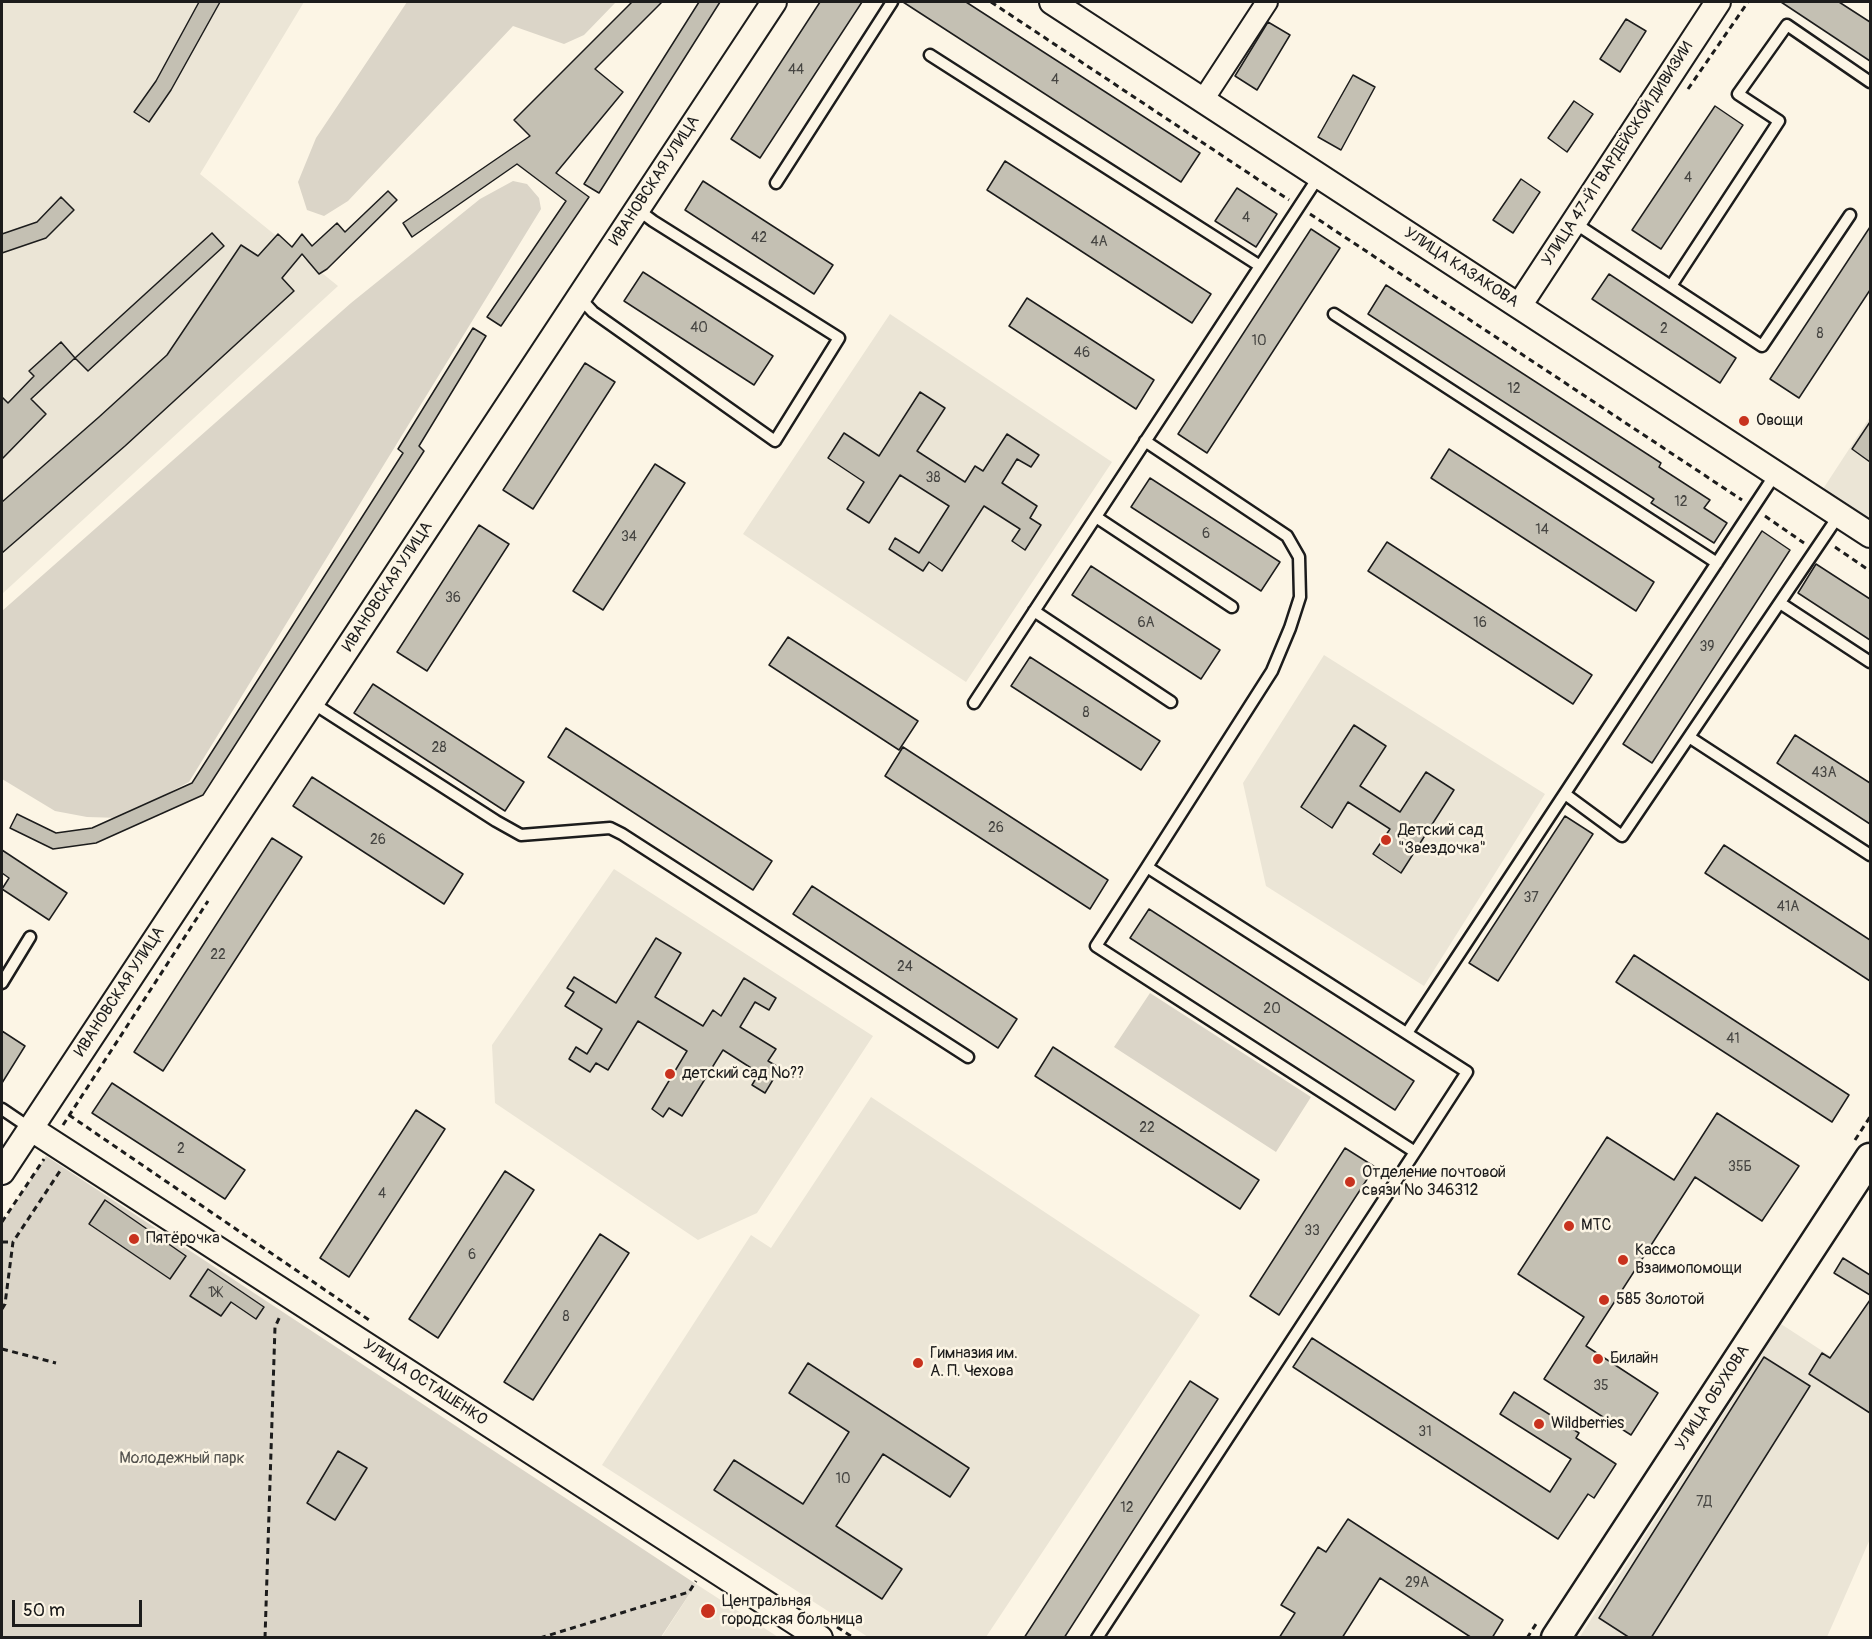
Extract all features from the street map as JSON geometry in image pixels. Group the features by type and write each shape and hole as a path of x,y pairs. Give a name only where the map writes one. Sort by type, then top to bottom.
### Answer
{"main road":[{"name":"УЛИЦА ОБУХОВА","path":"1556,1638 1870,1158"}],"street":[{"name":"ИВАНОВСКАЯ УЛИЦА","path":"2,1172 774,2"},
{"path":"1203,100 1267,2"},
{"name":"УЛИЦА 47-Й ГВАРДЕЙСКОЙ ДИВИЗИИ","path":"1519,306 1718,2"},
{"name":"УЛИЦА КАЗАКОВА","path":"1061,4 1203,100 1870,535"},
{"name":"УЛИЦА ОСТАШЕНКО","path":"30,1128 290,1296 828,1632"}],"lane":[{"path":"776,183 892,2"},
{"path":"1671,286 1779,122 1738,94 1787,25 1870,82"},
{"path":"930,55 1260,266"},
{"path":"974,704 1319,176"},
{"path":"579,297 593,312 775,441 839,338 652,221 637,209"},
{"path":"1573,222 1762,346 1850,215"},
{"path":"1334,314 1717,563"},
{"path":"1145,441 1287,536 1299,557 1300,597 1272,671 1096,946 1415,1152"},
{"path":"1407,1033 1776,473"},
{"path":"1565,794 1622,836 1839,515"},
{"path":"1096,517 1232,608"},
{"path":"1780,603 1870,662"},
{"path":"1034,611 1171,702"},
{"path":"311,702 521,835 610,828 622,834 968,1057"},
{"path":"1689,737 1870,855"},
{"path":"1097,1638 1467,1072 1147,867"},
{"path":"2,983 30,937"},
{"path":"2,1109 30,1128"}],"path":[{"path":"991,2 1753,507 1815,551"},
{"path":"1823,539 1870,571"},
{"path":"69,1115 374,1323"},
{"path":"2,1222 48,1153"},
{"path":"2,1309 5,1304 13,1242 64,1164"},
{"path":"2,1242 13,1242"},
{"path":"265,1638 275,1327 290,1296"},
{"path":"2,1349 56,1363"},
{"path":"540,1638 690,1592"},
{"path":"828,1632 854,1638"}],"shaded area":[{"path":"2,2 304,2 200,174 338,286 2,594"},
{"path":"890,314 1112,462 966,682 743,534"},
{"path":"1870,417 1870,522 1823,489"},
{"name":"Детский сад \"Звездочка\"","path":"1324,655 1545,794 1424,986 1266,886 1243,783"},
{"name":"детский сад №??","path":"614,869 873,1036 757,1213 698,1240 495,1103 492,1045"},
{"name":"Гимназия им. А. П. Чехова","path":"871,1097 1200,1315 986,1637 868,1637 602,1465 751,1235 771,1248"},
{"path":"1781,1324 1870,1382 1870,1539 1827,1637 1579,1638"},
{"name":"Центральная городская больница","path":"696,1584 778,1637 661,1638"}],"green space":[{"path":"407,2 616,2 584,35 564,44 513,26 348,201 324,216 307,210 298,182 316,138"},
{"path":"513,181 527,184 539,198 541,209 189,782 121,818 87,817 55,811 2,779 2,611 351,303 480,199"},
{"path":"1150,993 1311,1097 1276,1152 1114,1047"},
{"name":"Молодежный парк","path":"46,1156 696,1584 661,1637 2,1637 2,1225"}],"building":[{"path":"199,2 220,2 171,90 149,122 134,112 156,81"},
{"path":"632,2 662,2 595,69 623,92 556,173 589,197 501,326 487,317 566,201 517,164 412,237 403,223 530,136 514,120"},
{"path":"699,2 720,2 599,193 584,184"},
{"path":"820,2 862,2 760,158 731,139"},
{"path":"903,2 966,2 1200,153 1181,182"},
{"path":"1781,2 1839,2 1870,22 1870,61"},
{"path":"1626,19 1646,31 1620,72 1600,59"},
{"path":"1268,22 1290,35 1257,90 1235,76"},
{"path":"1353,75 1375,87 1341,150 1318,137"},
{"path":"1574,101 1593,114 1567,152 1548,138"},
{"path":"1715,106 1743,125 1661,249 1632,230"},
{"path":"1005,161 1211,294 1192,323 987,190"},
{"path":"1521,179 1540,192 1513,233 1493,220"},
{"path":"703,181 833,265 814,294 685,210"},
{"path":"1237,188 1277,214 1256,247 1215,221"},
{"path":"388,191 397,200 327,269 319,274 302,254 282,278 294,291 125,446 2,553 2,502 167,355 241,245 258,256 278,234 292,247 302,234 312,246 337,223 345,232"},
{"path":"61,197 74,210 46,238 2,253 2,234 37,222"},
{"path":"1870,227 1870,290 1799,398 1770,379"},
{"path":"1311,229 1340,248 1207,453 1178,434"},
{"path":"212,233 224,246 88,371 75,358"},
{"path":"643,272 773,356 754,385 624,301"},
{"path":"1609,274 1736,358 1720,383 1592,299"},
{"path":"1386,285 1661,463 1659,467 1710,500 1704,508 1727,523 1714,543 1651,503 1654,499 1368,314"},
{"path":"1027,298 1154,380 1136,409 1009,326"},
{"path":"473,328 486,336 419,446 424,451 203,795 96,843 53,849 10,828 17,814 56,833 92,828 192,783 403,453 398,449"},
{"path":"61,342 75,358 31,399 46,414 2,459 2,397 8,403 34,376 29,371"},
{"path":"585,363 615,382 533,509 503,490"},
{"path":"920,392 945,408 917,451 965,482 975,466 983,471 1007,434 1039,455 1031,467 1017,459 1002,483 1037,506 1030,518 1041,525 1025,550 1012,541 1020,529 984,506 942,571 929,562 923,571 889,549 895,538 919,553 949,506 900,475 869,523 847,509 864,482 828,458 844,433 879,456"},
{"path":"1870,422 1870,462 1852,449"},
{"path":"1449,449 1654,582 1636,611 1431,478"},
{"path":"655,464 685,483 603,610 573,591"},
{"path":"1150,478 1280,562 1261,591 1131,507"},
{"path":"479,525 509,544 427,671 397,652"},
{"path":"1762,531 1790,550 1652,763 1623,744"},
{"path":"1387,542 1592,675 1573,704 1368,571"},
{"path":"1816,564 1870,599 1870,640 1798,593"},
{"path":"1091,566 1220,650 1201,679 1072,595"},
{"path":"788,637 918,721 899,750 769,665"},
{"path":"1030,657 1160,741 1141,770 1011,686"},
{"path":"373,684 524,782 505,811 354,713"},
{"path":"1354,725 1386,746 1360,786 1400,812 1426,772 1454,790 1401,873 1373,854 1390,829 1348,802 1332,828 1301,807"},
{"path":"566,728 772,861 753,890 548,757"},
{"path":"1795,735 1870,783 1870,824 1777,763"},
{"path":"903,747 1108,880 1090,909 885,776"},
{"path":"312,777 463,874 444,904 293,806"},
{"path":"1565,816 1593,834 1498,981 1469,963"},
{"path":"272,838 302,857 163,1071 134,1052"},
{"path":"1724,845 1870,940 1870,981 1705,873"},
{"path":"2,850 67,893 49,920 2,889 9,878 2,873"},
{"path":"812,886 1017,1019 998,1048 793,914"},
{"path":"1149,909 1414,1081 1395,1110 1130,938"},
{"path":"656,938 681,953 655,997 703,1026 713,1010 721,1016 744,978 776,998 769,1010 755,1002 740,1027 776,1049 768,1061 780,1068 765,1093 752,1085 759,1073 723,1050 682,1116 669,1108 663,1117 652,1109 687,1051 638,1021 608,1070 596,1063 590,1072 569,1059 576,1047 587,1054 602,1029 565,1006 574,992 567,988 574,977 616,1003"},
{"path":"1634,955 1849,1095 1832,1122 1616,982"},
{"path":"2,1031 25,1046 2,1083"},
{"path":"1053,1047 1259,1180 1240,1209 1035,1076"},
{"path":"112,1083 245,1170 225,1199 92,1113"},
{"path":"416,1110 445,1129 349,1277 320,1258"},
{"path":"1717,1113 1799,1166 1762,1221 1695,1177 1586,1346 1658,1393 1631,1435 1544,1379 1584,1317 1518,1274 1607,1137 1674,1180"},
{"path":"1345,1148 1375,1167 1279,1315 1250,1296"},
{"path":"505,1171 534,1190 438,1338 409,1319"},
{"path":"105,1200 186,1256 170,1279 89,1224"},
{"path":"600,1234 629,1253 533,1400 504,1382"},
{"path":"1843,1258 1870,1275 1870,1295 1834,1273"},
{"path":"208,1269 264,1307 256,1319 231,1302 221,1316 190,1296"},
{"path":"1870,1300 1870,1413 1809,1374 1822,1353 1830,1358"},
{"path":"1312,1338 1550,1492 1571,1459 1500,1414 1514,1392 1579,1433 1576,1438 1616,1464 1594,1498 1588,1494 1558,1539 1293,1367"},
{"path":"1764,1357 1810,1386 1651,1638 1630,1638 1599,1618"},
{"path":"808,1363 969,1468 950,1497 883,1454 836,1526 902,1569 882,1599 714,1490 734,1460 803,1504 849,1432 789,1393"},
{"path":"1190,1381 1218,1399 1064,1638 1024,1638"},
{"path":"338,1451 367,1468 335,1520 307,1503"},
{"path":"1348,1519 1503,1620 1492,1638 1472,1638 1380,1578 1342,1638 1279,1638 1295,1613 1281,1605 1318,1547 1326,1552"}],"place":[{"name":"Овощи","path":"1744,421"},
{"name":"Детский сад \"Звездочка\"","path":"1386,840"},
{"name":"детский сад №??","path":"670,1074"},
{"name":"Отделение почтовой связи № 346312","path":"1350,1182"},
{"name":"МТС","path":"1569,1226"},
{"name":"Пятёрочка","path":"134,1239"},
{"name":"Касса Взаимопомощи","path":"1623,1260"},
{"name":"585 Золотой","path":"1604,1300"},
{"name":"Билайн","path":"1598,1359"},
{"name":"Гимназия им. А. П. Чехова","path":"918,1363"},
{"name":"Wildberries","path":"1539,1424"},
{"name":"Центральная городская больница","path":"708,1611"}]}
